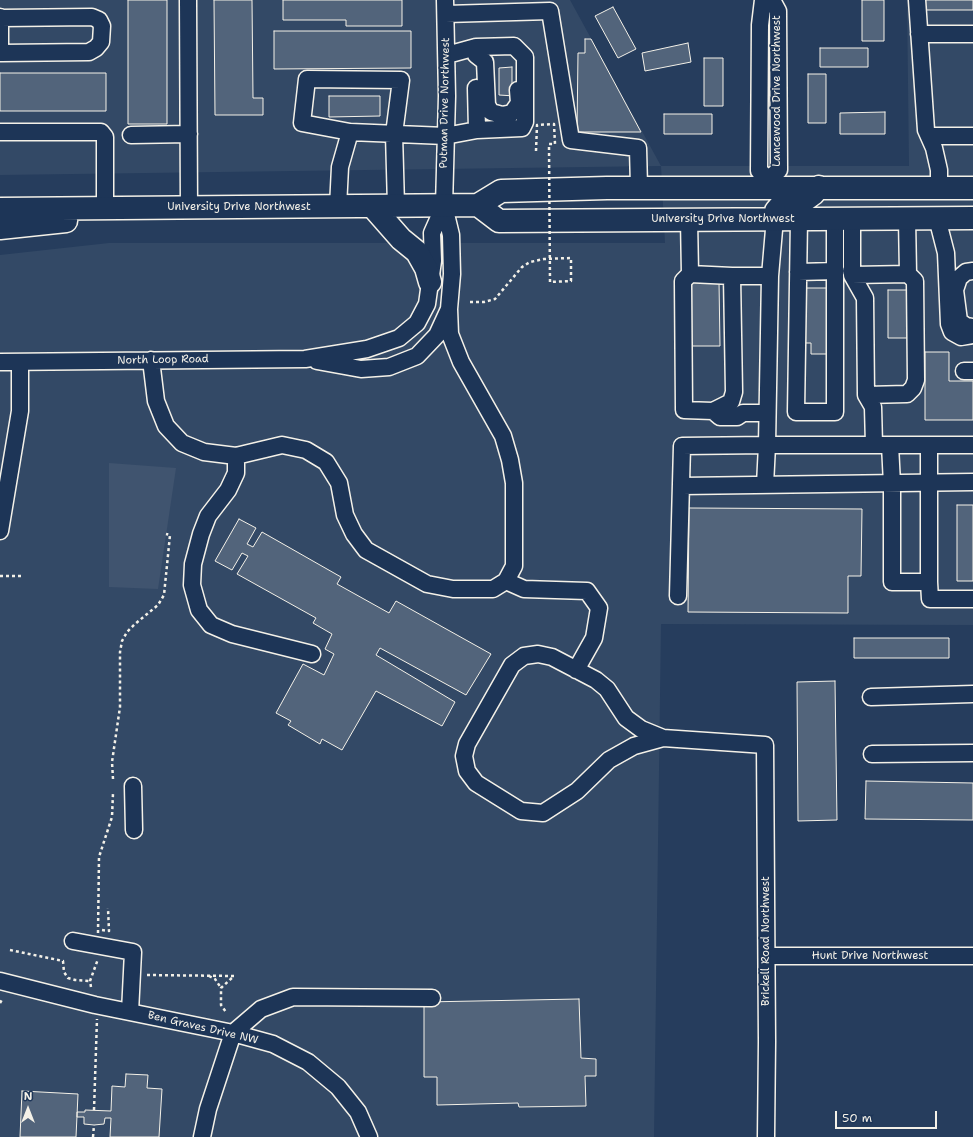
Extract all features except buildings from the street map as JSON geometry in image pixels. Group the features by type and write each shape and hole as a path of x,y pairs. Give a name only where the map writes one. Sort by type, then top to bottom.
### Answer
{"highway":[{"name":"University Drive Northwest","path":"0,209 478,205 501,191 769,183 819,187 973,188"},
{"path":"723,218 732,206 736,204 759,203 765,200 769,183"},
{"path":"775,218 776,211 782,204 802,202 814,194 819,187"},
{"name":"University Drive Northwest","path":"478,205 499,220 973,218"},
{"path":"372,206 401,239 416,252 426,268 430,282"},
{"path":"0,228 198,208"}],"street":[{"path":"188,0 189,134 198,208"},
{"name":"Lancewood Drive Northwest","path":"764,0 760,25 759,171 769,183 779,170 778,11 772,0"},
{"path":"917,0 926,130 934,148 939,170 939,188"},
{"path":"446,7 550,11 571,140 638,148 639,187"},
{"name":"Putman Drive Northwest","path":"444,206 447,96 446,7"},
{"path":"92,17 99,20 102,26 101,42 96,48 89,52 0,53 0,18 92,17"},
{"path":"919,34 973,34"},
{"path":"476,51 485,62 487,105 491,112 502,115 512,113 519,102 518,64 520,51"},
{"path":"476,51 477,130"},
{"path":"447,55 476,51 520,51"},
{"path":"396,206 394,134 401,80 307,79 302,123 350,132 394,134 445,136 477,130 522,128 526,122 520,51"},
{"path":"0,132 101,132 106,137 106,208"},
{"path":"338,206 340,167 350,132"},
{"path":"131,135 189,134"},
{"path":"929,136 973,136"},
{"name":"North Loop Road","path":"20,362 305,359 367,349 399,338 417,323 427,304 433,261 432,233 444,206"},
{"name":"North Loop Road","path":"305,359 361,369 389,367 417,356 437,335 449,308 452,274 451,235 444,206"},
{"path":"765,485 770,276 775,218"},
{"path":"866,395 907,394 913,388 916,380 915,281 908,274 907,218"},
{"path":"937,218 947,263 949,324 952,332 961,336 973,335"},
{"path":"689,219 690,274"},
{"path":"799,219 796,412 835,412 836,271 844,219"},
{"path":"844,219 852,275 865,298 866,395 873,407 874,446"},
{"path":"947,263 973,263"},
{"path":"798,272 836,271"},
{"path":"973,271 966,272 959,278 955,290 959,321 966,326 973,327"},
{"path":"732,276 734,392 731,402 713,411 684,410 682,281 690,274 770,276"},
{"path":"852,275 908,274"},
{"path":"152,360 156,401 166,426 182,442 204,452 236,456 282,445 306,450 326,462 339,483 345,515 354,534 366,550 427,584 453,588 493,589 506,581 514,566 514,483 510,460 503,436 461,362 450,334 449,308"},
{"path":"0,362 20,362 20,411 0,531"},
{"path":"731,402 743,413"},
{"path":"713,411 720,417 737,417 743,413 767,413"},
{"path":"890,445 892,484 892,582 929,582"},
{"path":"929,445 930,599 973,599"},
{"path":"678,596 682,446 973,445"},
{"path":"236,456 236,473 228,490 208,516 201,534 193,564 192,585 199,610 211,625 232,634 312,654"},
{"path":"682,486 973,482"},
{"path":"506,581 524,589 587,591 599,608 594,638 576,670"},
{"path":"538,654 552,657 596,680 607,689 626,718 636,726 663,738 634,746 609,760 577,791 543,813 521,810 476,783 467,771 464,756 467,744 512,666 524,656 538,654"},
{"path":"871,697 973,694"},
{"name":"Brickell Road Northwest","path":"663,738 765,745 766,1137"},
{"path":"872,754 973,753"},
{"path":"133,786 134,830"},
{"path":"73,941 133,952 130,1012"},
{"name":"Hunt Drive Northwest","path":"766,956 973,956"},
{"name":"Ben Graves Drive NW","path":"0,981 95,1005 233,1033 274,1044 308,1062 338,1087 358,1112 369,1137"},
{"path":"202,1137 208,1109 233,1033 261,1009 293,997 432,998"}],"path":[{"path":"470,302 484,302 495,299 522,268 530,262 544,259 571,258 571,281 550,282 549,144 554,144 554,124 537,125 536,152"},
{"path":"113,778 112,762 120,707 120,652 122,641 126,632 158,605 164,595 170,535 166,534"},
{"path":"0,576 22,576"},
{"path":"98,935 100,857 112,817 113,793"},
{"path":"99,930 109,931 108,908"},
{"path":"10,950 63,961 64,972 68,978 90,981"},
{"path":"91,987 90,981 98,954"},
{"path":"147,975 234,976 221,988"},
{"path":"209,976 219,984 221,988 221,1005 226,1012"},
{"path":"0,1002 3,998"},
{"path":"94,1110 96,1015"},
{"path":"93,1137 94,1125"}],"shaded area":[{"path":"0,0 570,0 661,166 0,175"},
{"path":"907,0 973,0 973,625 661,624 654,1137 0,1137 0,255 109,243 665,243 661,166 909,166"},
{"path":"109,463 176,468 158,589 109,587"}]}
